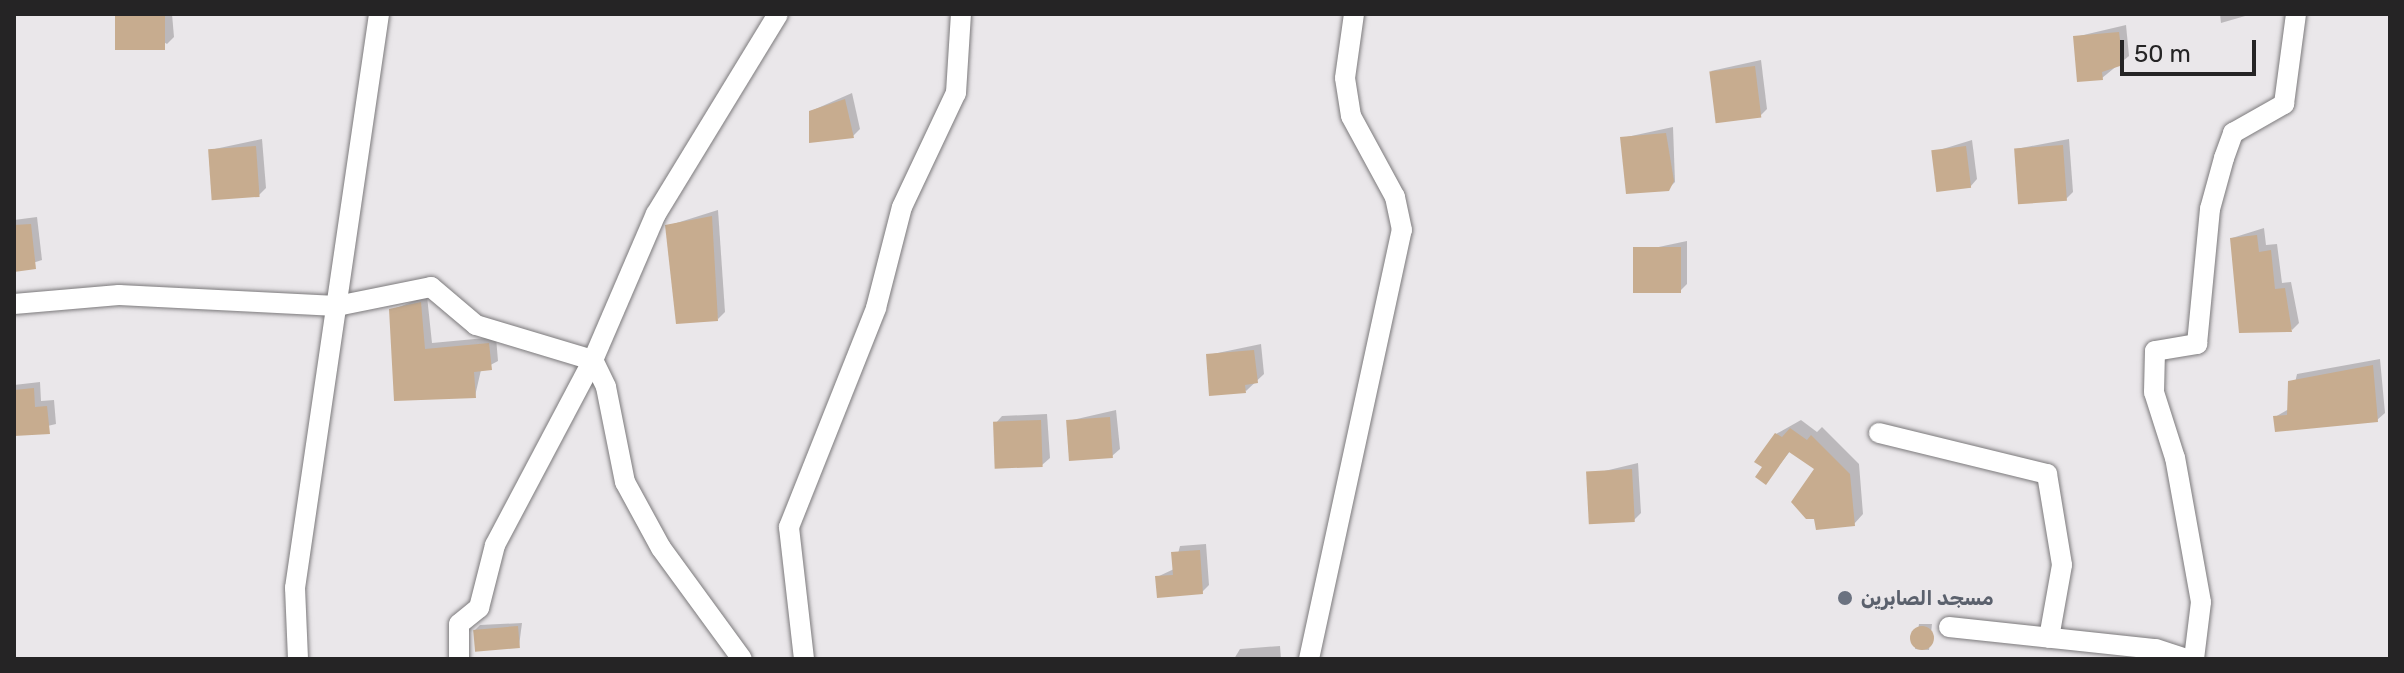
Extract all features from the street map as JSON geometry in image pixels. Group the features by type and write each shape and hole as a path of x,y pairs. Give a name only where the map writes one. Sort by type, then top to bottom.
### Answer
{"street":[{"path":"298,659 295,588 379,14"},
{"path":"459,659 459,624 479,608 495,545 593,360 656,214 778,14"},
{"path":"804,659 789,527 871,322 902,207 956,93 961,14"},
{"path":"1309,659 1402,230 1395,197 1349,105 1354,14"},
{"path":"2194,659 2201,602 2175,458 2154,392 2155,351 2197,344 2210,209 2224,158 2233,133 2284,104 2296,14"},
{"path":"14,304 119,295 337,306 431,287 476,325 593,360"},
{"path":"593,360 630,493 742,659"},
{"path":"1879,433 2047,474 2062,565 2049,638"},
{"path":"1949,627 2049,638 2186,659"}],"building":[{"path":"115,14 165,14 165,50 115,50"},
{"path":"2119,32 2123,65 2102,72 2103,80 2077,82 2073,36"},
{"path":"1755,66 1761,118 1716,123 1709,72"},
{"path":"845,99 854,138 809,143 809,111"},
{"path":"1666,133 1674,181 1669,191 1626,194 1620,137"},
{"path":"2063,145 2067,201 2018,204 2014,148"},
{"path":"256,146 260,197 212,200 208,149"},
{"path":"1966,146 1971,188 1936,192 1931,150"},
{"path":"712,216 718,321 676,324 665,225"},
{"path":"31,224 36,269 14,272 14,225"},
{"path":"2257,235 2259,252 2271,250 2275,289 2285,288 2292,332 2239,333 2230,238"},
{"path":"1633,247 1681,247 1681,293 1633,293"},
{"path":"421,302 425,349 489,343 492,370 474,372 476,398 394,401 389,309"},
{"path":"1254,350 1258,383 1245,385 1246,393 1209,396 1206,354"},
{"path":"2373,365 2378,422 2275,432 2273,416 2287,415 2288,381"},
{"path":"34,388 35,407 47,406 50,434 14,436 14,390"},
{"path":"1110,417 1113,458 1069,461 1066,420"},
{"path":"1041,420 1043,467 995,469 993,422"},
{"path":"1790,428 1807,440 1811,435 1850,474 1855,526 1816,530 1814,519 1806,519 1791,502 1814,469 1789,452 1766,485 1755,477 1762,467 1754,462 1775,433 1782,437"},
{"path":"1632,469 1635,522 1589,524 1586,471"},
{"path":"1200,550 1203,594 1157,598 1155,576 1173,575 1171,552"},
{"path":"518,626 520,648 475,652 473,630"},
{"path":"1922,626 1933,633 1934,638 1927,649 1922,650 1911,643 1910,638 1917,627"}],"place":[{"name":"مسجد الصابرين","path":"1845,598"}]}
